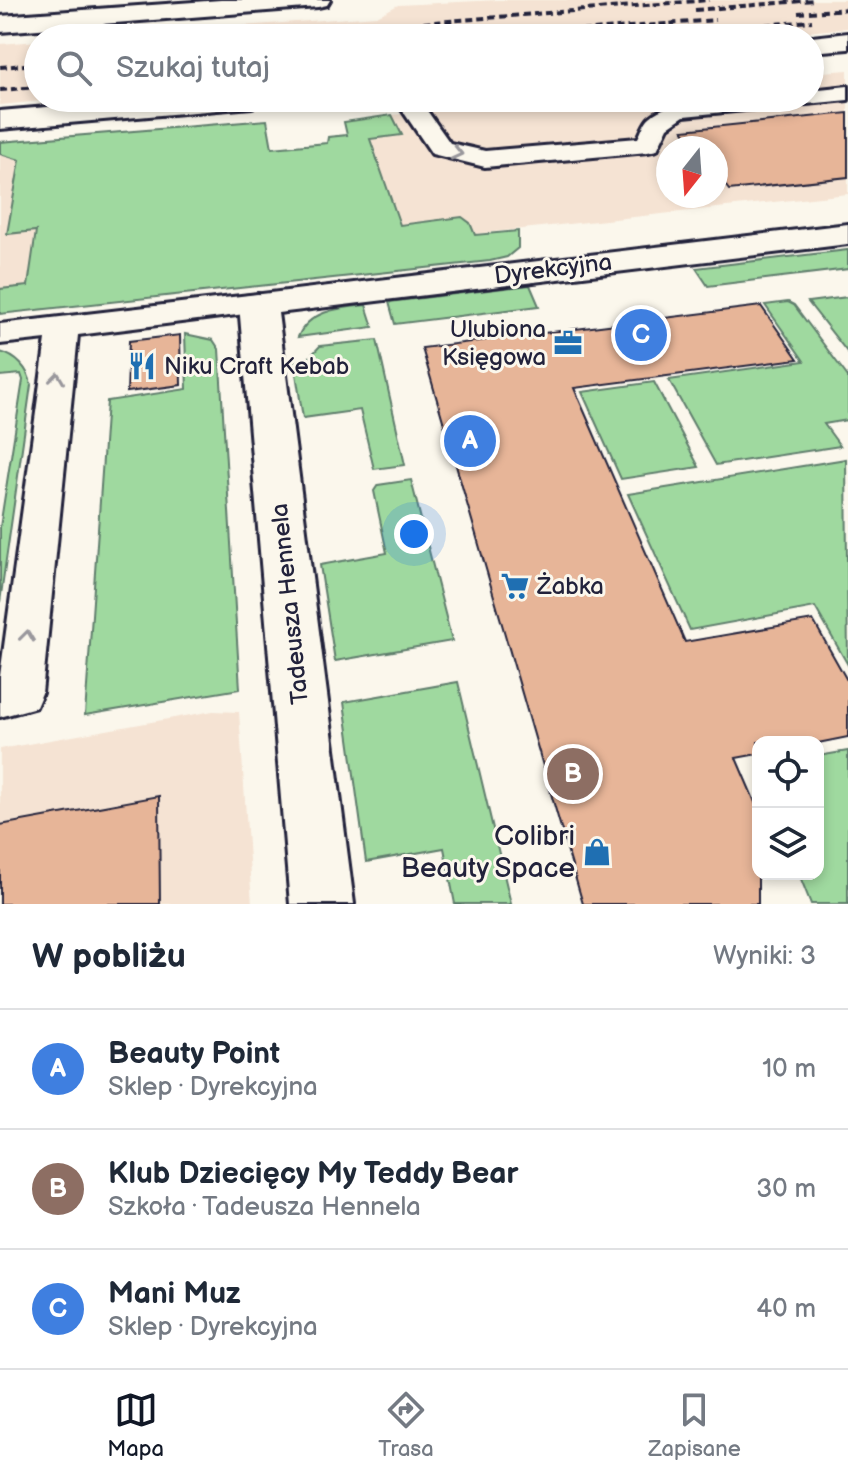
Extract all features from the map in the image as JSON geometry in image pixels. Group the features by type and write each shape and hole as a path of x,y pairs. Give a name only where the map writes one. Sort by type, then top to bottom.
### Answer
{"street":[{"path":"0,24 318,0"},
{"path":"824,43 848,41"},
{"path":"0,120 92,112"},
{"name":"Dyrekcyjna","path":"258,304 848,234"},
{"name":"Tadeusza Hennela","path":"258,304 322,904"}],"lane":[{"path":"824,96 848,93"},
{"path":"416,112 441,149 485,159 648,145 657,123 675,112"},
{"path":"0,334 258,304"},
{"path":"0,697 20,693 63,327"}],"shaded area":[{"path":"499,0 848,0 848,28 824,30 824,24 268,24 377,16 398,5"},
{"path":"24,42 24,103 0,105 0,44"},
{"path":"848,70 848,194 728,207 728,136 656,136 656,208 718,208 392,243 370,138 401,135 392,115 422,112 824,112 824,72"},
{"path":"0,154 20,160 8,234 36,231 28,286 0,289"},
{"path":"213,711 239,712 252,904 0,904 0,749"}],"green space":[{"path":"392,115 402,135 370,139 400,225 462,217 470,223 475,235 518,231 518,248 507,257 490,261 0,314 0,289 28,286 36,231 7,234 20,160 0,154 0,142 267,120 272,148 327,143 328,137 347,135 344,122"},
{"path":"848,250 848,269 708,286 696,268"},
{"path":"530,285 539,306 395,324 389,302"},
{"path":"848,297 848,353 808,302"},
{"path":"788,302 794,305 848,377 848,420 824,424 840,446 716,465 669,380 804,361 765,305"},
{"path":"366,305 373,327 298,337 317,316 336,309"},
{"path":"185,334 213,340 219,349 240,689 85,715 107,401 187,389"},
{"path":"377,340 405,465 374,469 360,410 303,418 294,361 307,360 320,346"},
{"path":"0,352 21,364 31,385 0,602 0,527 23,380 21,374 0,376"},
{"path":"654,382 699,467 621,479 582,392"},
{"path":"846,459 848,665 815,607 690,630 628,494"},
{"path":"411,480 452,641 335,661 320,565 387,553 374,491 378,485"},
{"path":"458,682 511,904 455,904 444,848 366,862 344,702"},
{"path":"848,751 848,904 811,904 801,880 824,880 824,755"}],"building":[{"path":"848,113 848,177 729,190 728,136 688,136 683,130"},
{"path":"761,306 798,359 574,388 685,642 813,620 848,682 848,737 824,742 824,736 752,736 752,755 736,758 752,795 752,880 758,880 758,904 583,904 422,348"},
{"path":"180,335 181,385 127,392 129,341"},
{"path":"159,796 160,904 0,904 0,825"}],"railway":[{"path":"411,24 709,0"},
{"path":"695,10 814,0"},
{"path":"798,13 848,9"},
{"path":"666,24 715,20"},
{"path":"775,24 812,21"},
{"path":"0,67 24,65"},
{"path":"0,90 24,88"}],"place":[{"name":"Mani Muz","path":"641,335"},
{"name":"Ulubiona Księgowa","path":"568,343"},
{"name":"Niku Craft Kebab","path":"142,366"},
{"name":"Beauty Point","path":"470,441"},
{"name":"Żabka","path":"515,586"},
{"name":"Klub Dziecięcy My Teddy Bear","path":"573,774"},
{"name":"Colibri Beauty Space","path":"597,852"}]}
